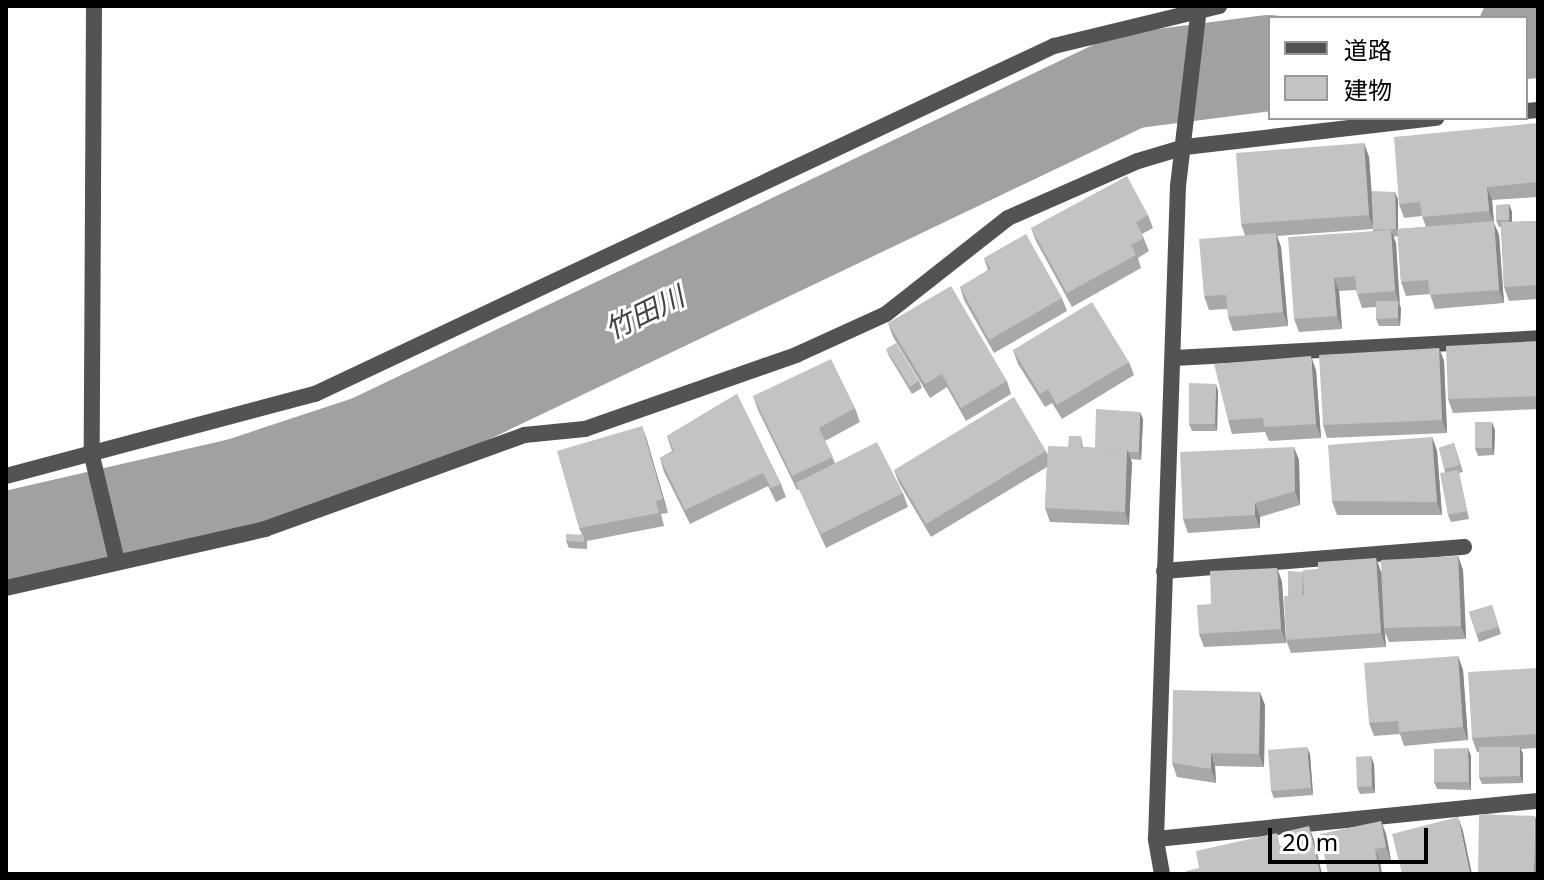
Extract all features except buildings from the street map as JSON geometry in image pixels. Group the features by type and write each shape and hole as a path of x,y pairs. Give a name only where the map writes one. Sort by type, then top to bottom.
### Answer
{"street":[{"path":"94,6 93,462 116,556"},
{"path":"6,476 93,462 315,394 1054,46 1199,7 1219,6"},
{"path":"1162,874 1156,839 1164,571 1185,147 1191,119 1199,7"},
{"path":"6,588 116,556 265,529 524,435 585,429 796,355 886,314 1008,218 1078,183 1185,147 1419,120"},
{"path":"1174,358 1538,338"},
{"path":"1164,571 1464,547"},
{"path":"1156,839 1538,801"}],"waterway":[{"name":"竹田川","path":"1528,31 1538,30"},
{"name":"竹田川","path":"6,540 240,486 370,443 1129,81 1268,63"}]}
